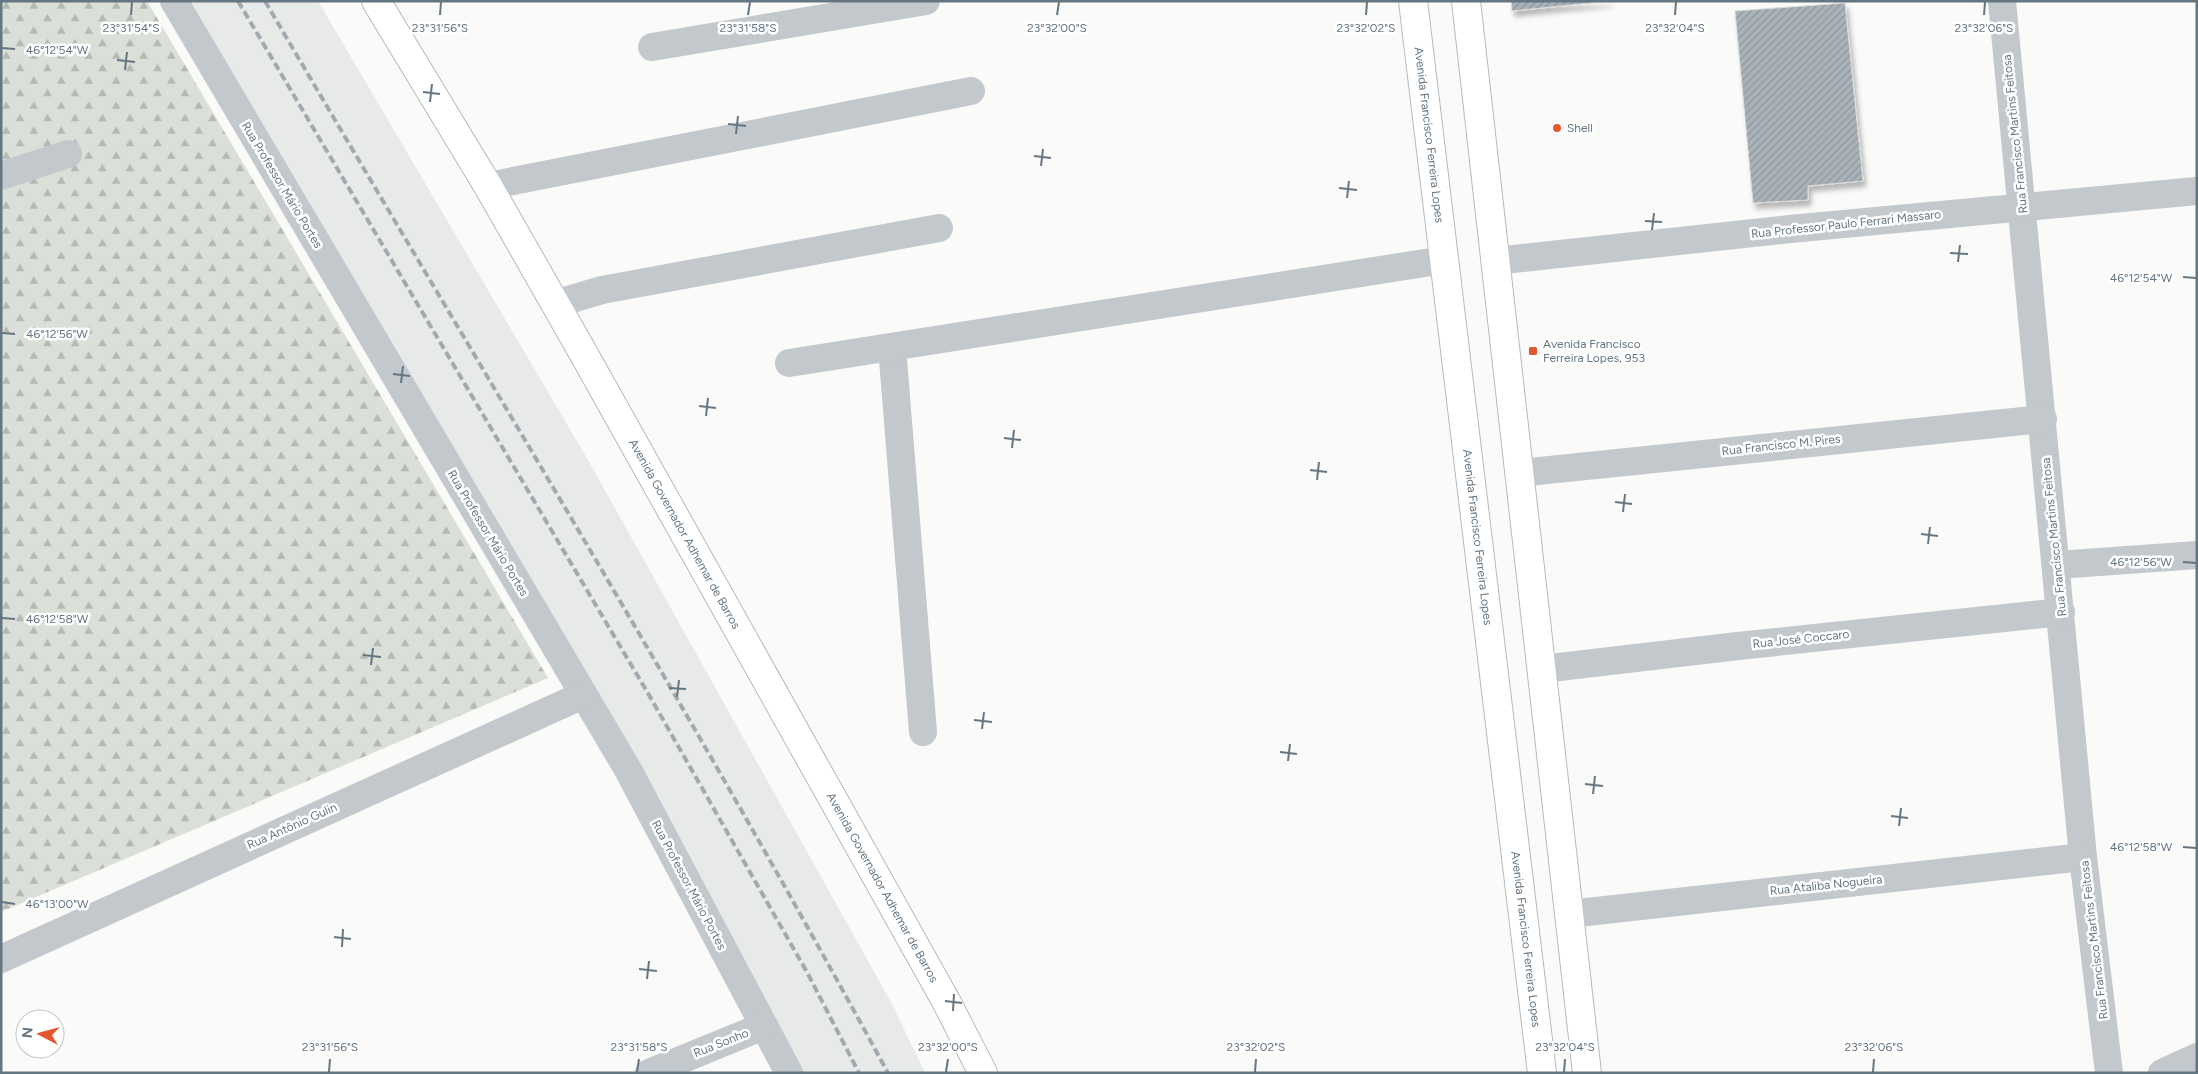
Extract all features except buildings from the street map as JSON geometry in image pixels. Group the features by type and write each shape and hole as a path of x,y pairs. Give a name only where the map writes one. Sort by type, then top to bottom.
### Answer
{"main road":[{"name":"Avenida Governador Adhemar de Barros","path":"376,1 488,186 555,304 946,1001 983,1073"},
{"name":"Avenida Francisco Ferreira Lopes","path":"1413,1 1542,1073"},
{"path":"1466,1 1587,1073"}],"street":[{"name":"Rua Professor Mário Portes","path":"174,1 627,768 789,1073"},
{"path":"652,47 926,1"},
{"name":"Rua Francisco Martins Feitosa","path":"2002,1 2057,565 2083,857 2110,1073"},
{"path":"488,186 971,91"},
{"path":"1,176 68,154"},
{"name":"Rua Professor Paulo Ferrari Massaro","path":"1496,261 1790,229 2197,191"},
{"path":"555,304 602,290 939,228"},
{"path":"789,363 1444,260"},
{"path":"892,347 923,732"},
{"name":"Rua Francisco M. Pires","path":"1519,473 2043,419"},
{"path":"2057,565 2197,555"},
{"name":"Rua José Coccaro","path":"1542,669 2061,612"},
{"name":"Rua Antônio Gulin","path":"1,959 583,695"},
{"name":"Rua Ataliba Nogueira","path":"1569,914 2083,857"},
{"name":"Rua Sonho","path":"650,1073 764,1026"},
{"path":"2162,1073 2197,1057"}],"shaded area":[{"path":"187,1 318,1 588,460 891,1002 925,1073 804,1073 680,846"}],"green space":[{"path":"1,1 147,1 548,678 1,912"}],"railway":[{"path":"238,1 649,695 808,974 859,1073"},
{"path":"265,1 659,668 813,937 888,1073"}],"place":[{"name":"Shell","path":"1557,128"},
{"name":"Avenida Francisco Ferreira Lopes, 953","path":"1533,351"}]}
